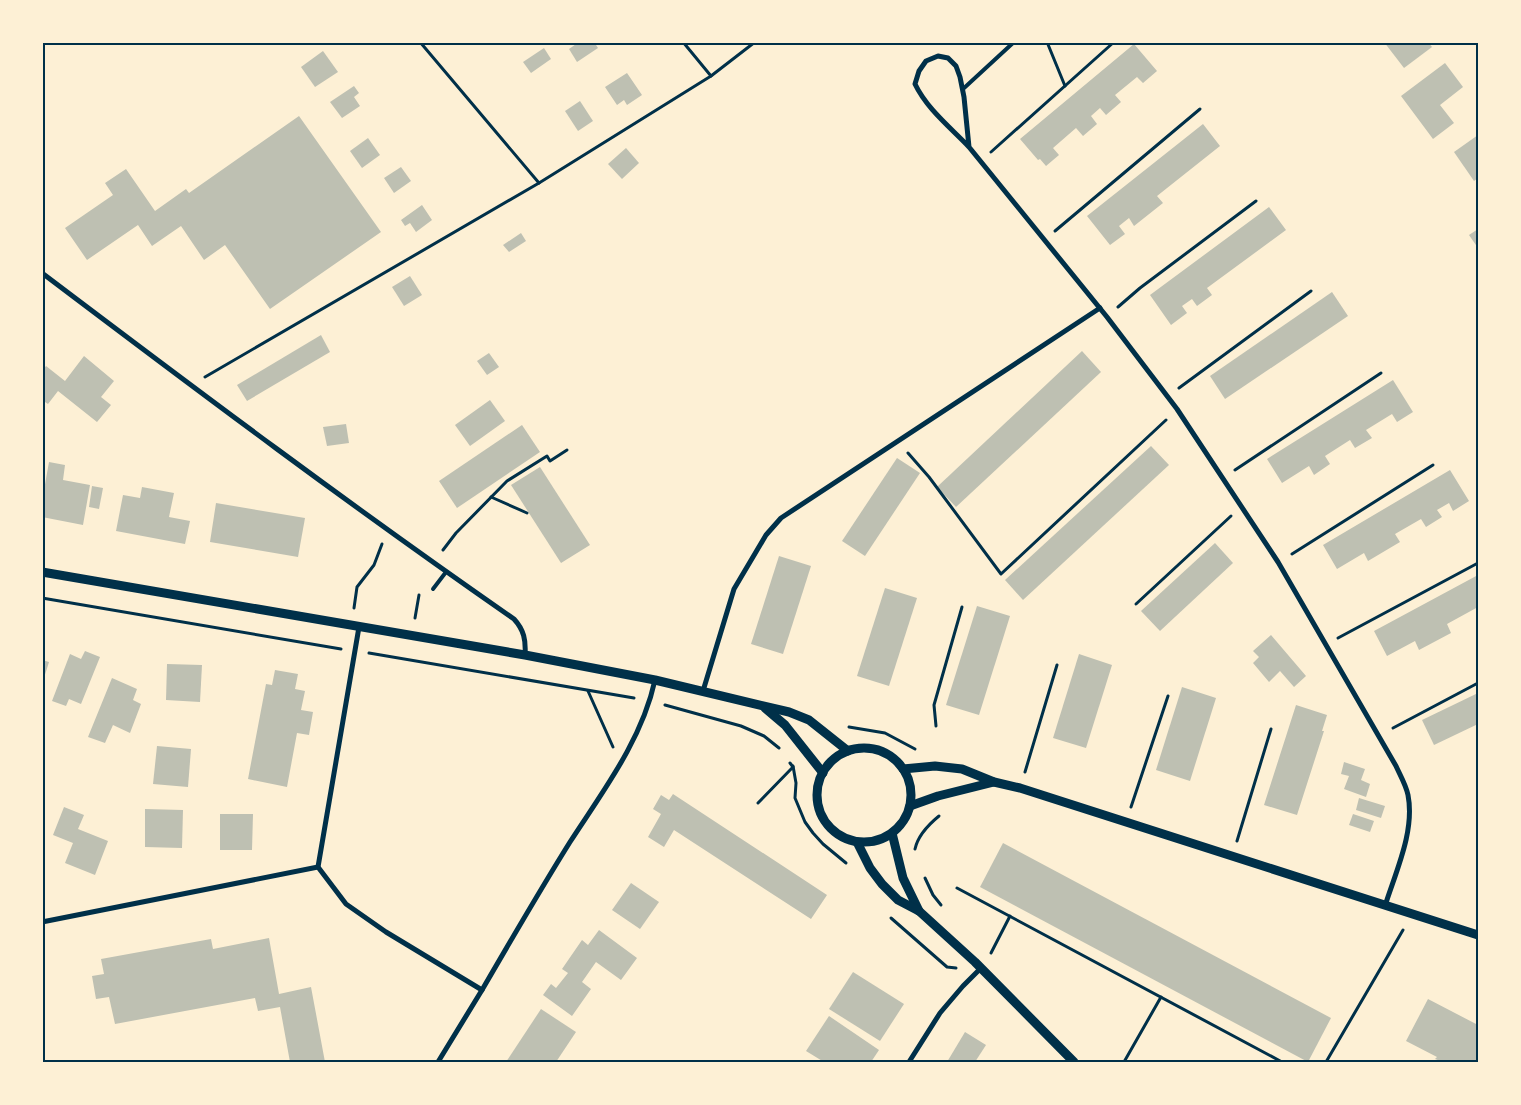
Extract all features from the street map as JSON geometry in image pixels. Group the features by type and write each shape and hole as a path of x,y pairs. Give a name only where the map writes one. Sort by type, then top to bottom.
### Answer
{"street":[{"path":"969,147 962,89 956,66 948,58 938,56 926,61 919,71 915,84 920,95 981,161 1046,240 1168,396 1278,562 1396,766 1408,794 1409,818 1404,844 1385,906"},
{"path":"42,274 387,529 514,618 524,632 526,641 525,655"},
{"path":"703,691 734,589 766,535 781,518 1100,308"},
{"path":"42,572 525,655 655,680 764,708 789,712 810,720 848,751"},
{"path":"355,626 318,867 346,904 386,932 482,990"},
{"path":"438,1062 528,909 620,763 642,723 655,680"},
{"path":"764,708 785,725 823,772"},
{"path":"859,748 875,750 891,757 903,769 909,780 910,806 906,818 892,833 876,841 857,842 836,833 821,814 817,795 818,785 823,772 833,760 848,751 859,748"},
{"path":"903,769 935,766 962,769 994,782 1020,788 1478,935"},
{"path":"910,806 938,796 994,782"},
{"path":"892,833 903,878 919,911"},
{"path":"857,842 870,868 882,884 898,900 919,911 981,968 1074,1062"},
{"path":"42,922 318,867"},
{"path":"909,1062 940,1013 981,968"}],"lane":[{"path":"962,89 1014,42"},
{"path":"433,589 446,572"}],"path":[{"path":"420,42 539,183"},
{"path":"683,42 711,76"},
{"path":"191,385 539,183 711,76 755,42"},
{"path":"1047,42 1065,86"},
{"path":"981,161 1114,42"},
{"path":"1046,240 1200,109"},
{"path":"1107,317 1140,288 1256,201"},
{"path":"1168,396 1311,291"},
{"path":"1224,478 1381,373"},
{"path":"898,441 929,477 1001,574 1177,409"},
{"path":"434,563 456,533 507,481 547,456 550,461 567,450"},
{"path":"1278,562 1433,465"},
{"path":"491,497 527,513"},
{"path":"1136,604 1242,505"},
{"path":"355,626 357,587 374,565 387,529"},
{"path":"1326,644 1478,563"},
{"path":"936,726 934,705 962,607"},
{"path":"1020,788 1058,665"},
{"path":"1379,736 1478,684"},
{"path":"588,690 620,763"},
{"path":"1126,822 1168,696"},
{"path":"673,707 741,726 764,736 780,749"},
{"path":"844,725 852,729 873,730 885,733 921,751"},
{"path":"1232,856 1271,729"},
{"path":"789,761 793,767 796,783 795,798 805,822 812,833 849,866"},
{"path":"758,803 796,762"},
{"path":"914,853 916,844 926,827 939,816 939,810"},
{"path":"958,888 1282,1062"},
{"path":"1326,1062 1412,914"},
{"path":"981,968 1010,916"},
{"path":"1124,1062 1161,998"}],"building":[{"path":"579,42 594,42 598,48 577,62 569,49"},
{"path":"1384,42 1428,42 1432,47 1404,68"},
{"path":"1134,44 1157,71 1143,83 1137,77 1115,95 1121,102 1106,115 1100,108 1091,116 1097,124 1083,136 1076,128 1053,148 1059,155 1046,166 1040,159 1038,160 1020,139"},
{"path":"544,48 551,59 531,73 523,62"},
{"path":"323,51 338,72 315,87 301,67"},
{"path":"1445,63 1463,87 1440,105 1454,123 1433,139 1401,96"},
{"path":"627,73 642,95 627,105 624,100 617,105 605,87"},
{"path":"354,86 359,93 354,97 360,106 342,118 330,102"},
{"path":"580,101 593,121 578,131 565,111"},
{"path":"299,116 381,232 270,309 225,245 204,260 181,226 152,246 138,225 87,260 65,228 113,195 105,183 126,169 155,211 186,189 189,193"},
{"path":"1203,124 1220,146 1157,196 1163,203 1134,226 1129,218 1119,226 1125,234 1110,245 1087,216"},
{"path":"1478,135 1478,178 1474,181 1454,152"},
{"path":"368,138 380,155 362,168 350,151"},
{"path":"626,148 639,163 622,179 608,164"},
{"path":"401,167 411,181 394,193 384,178"},
{"path":"422,205 432,220 416,232 410,223 405,226 401,220"},
{"path":"1269,207 1286,230 1207,288 1212,295 1197,306 1192,299 1182,306 1187,313 1171,325 1150,295"},
{"path":"1478,229 1478,248 1469,235"},
{"path":"521,233 526,241 509,252 503,245"},
{"path":"410,276 422,295 404,306 392,287"},
{"path":"1332,292 1348,316 1225,399 1210,376"},
{"path":"321,335 330,352 247,401 237,385"},
{"path":"1082,351 1101,372 956,507 937,487"},
{"path":"489,353 499,367 487,375 477,361"},
{"path":"84,356 114,381 101,397 111,405 97,422 58,391 48,404 42,400 42,371 46,366 65,381"},
{"path":"1393,380 1413,412 1397,422 1392,414 1366,430 1372,438 1355,448 1350,440 1325,456 1330,464 1314,475 1309,466 1282,483 1267,459"},
{"path":"490,400 505,421 470,446 455,425"},
{"path":"346,424 349,443 327,446 323,427"},
{"path":"522,425 540,452 457,508 439,481"},
{"path":"1151,446 1169,465 1023,600 1005,580"},
{"path":"897,458 920,473 865,556 842,541"},
{"path":"49,462 65,465 63,480 90,485 83,525 42,517 42,501"},
{"path":"540,467 590,545 561,563 511,485"},
{"path":"1450,470 1469,501 1453,511 1449,503 1437,510 1442,517 1426,527 1421,519 1395,534 1400,542 1368,561 1364,553 1337,569 1323,545"},
{"path":"92,486 103,488 99,509 89,507"},
{"path":"142,487 174,493 169,517 190,521 185,544 116,531 123,495 140,498"},
{"path":"216,503 305,518 298,557 210,542"},
{"path":"1215,543 1233,563 1160,631 1141,611"},
{"path":"779,556 811,566 783,654 751,644"},
{"path":"1478,575 1478,607 1447,624 1451,633 1419,650 1415,641 1387,656 1374,631"},
{"path":"885,588 917,598 889,686 857,676"},
{"path":"977,606 1010,616 979,715 946,705"},
{"path":"1271,635 1306,676 1294,687 1280,671 1269,682 1253,663 1259,657 1253,651"},
{"path":"85,651 100,657 81,704 69,699 66,706 52,701 70,654 81,659"},
{"path":"1079,654 1112,665 1086,748 1053,738"},
{"path":"42,660 49,662 43,681 42,681"},
{"path":"167,664 202,665 200,702 166,700"},
{"path":"275,670 298,674 295,689 305,691 301,710 313,712 309,735 297,733 287,787 248,779 266,684 272,685"},
{"path":"112,678 137,689 133,700 141,704 130,733 113,725 105,743 88,737"},
{"path":"1182,687 1216,698 1190,781 1156,770"},
{"path":"1478,693 1478,724 1434,745 1422,720"},
{"path":"1296,705 1327,715 1322,731 1324,731 1297,815 1264,805"},
{"path":"157,746 191,749 188,787 153,784"},
{"path":"1344,762 1365,769 1361,780 1370,784 1366,797 1344,789 1349,776 1341,774"},
{"path":"673,794 827,895 811,919 674,830 664,847 648,837 661,814 653,809 661,795 669,800"},
{"path":"1359,798 1385,806 1381,818 1356,810"},
{"path":"64,807 84,815 78,829 108,841 95,875 65,863 73,843 53,835"},
{"path":"145,809 183,810 182,848 145,847"},
{"path":"220,814 253,814 252,850 220,850"},
{"path":"1353,814 1374,821 1370,832 1349,825"},
{"path":"1003,843 1331,1018 1308,1062 980,887"},
{"path":"631,883 659,902 640,929 612,910"},
{"path":"599,930 637,958 621,980 596,962 582,982 591,989 572,1016 543,995 551,984 556,988 568,973 562,969 582,940 588,945"},
{"path":"269,938 279,994 311,987 325,1062 290,1062 280,1007 258,1011 255,998 115,1024 109,997 96,999 92,976 104,974 101,959 211,939 213,949"},
{"path":"853,972 904,1004 880,1041 829,1009"},
{"path":"1428,999 1478,1025 1478,1062 1443,1062 1406,1041"},
{"path":"541,1009 576,1032 556,1062 506,1062"},
{"path":"829,1016 879,1050 871,1062 824,1062 806,1051"},
{"path":"965,1032 986,1045 975,1062 947,1062"}]}
